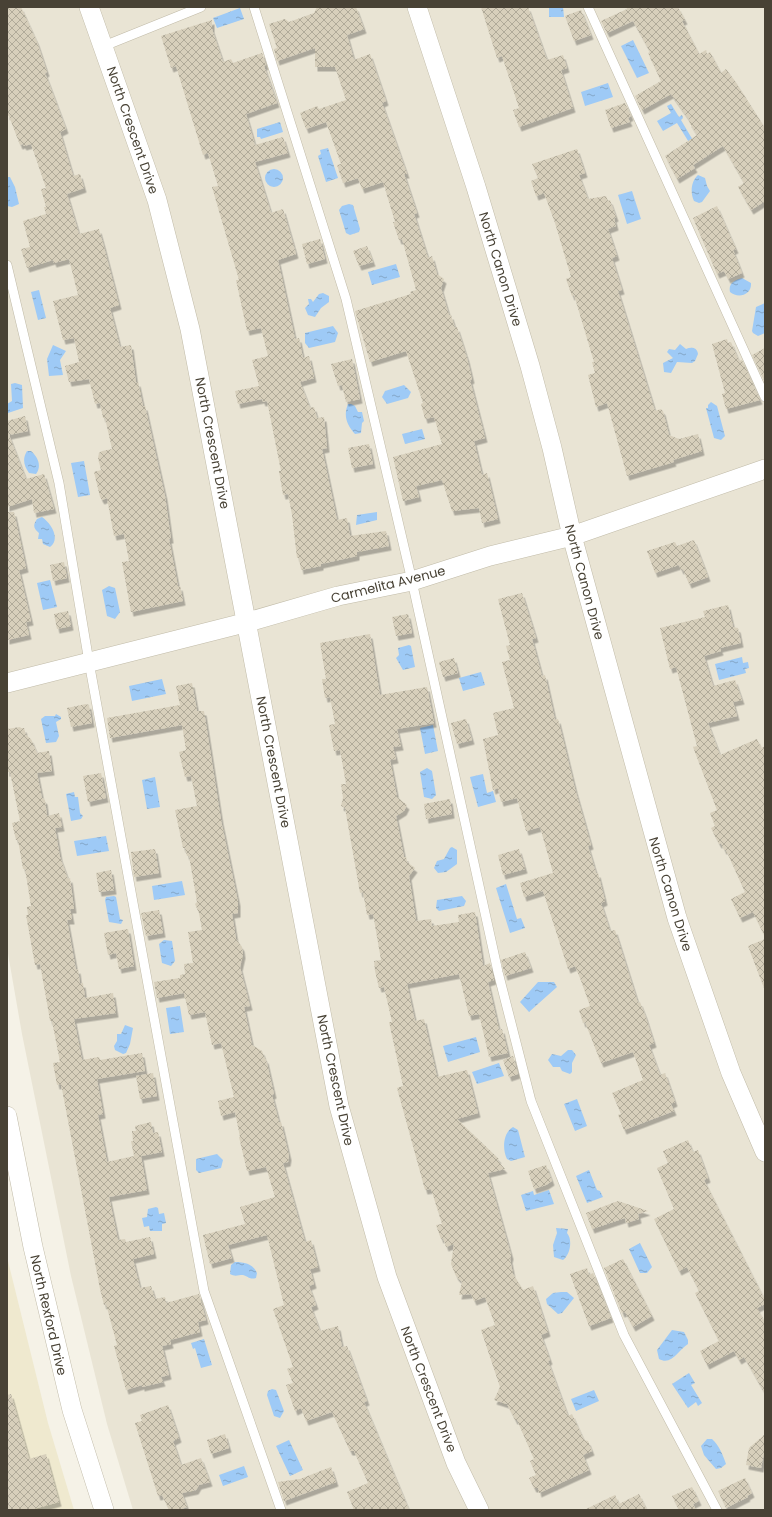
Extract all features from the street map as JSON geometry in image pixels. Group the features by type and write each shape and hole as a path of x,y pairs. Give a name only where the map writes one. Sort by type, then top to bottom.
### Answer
{"street":[{"name":"North Crescent Drive","path":"89,7 157,200 190,329 248,622 339,1106 387,1277 456,1462 479,1510"},
{"name":"North Canon Drive","path":"417,7 479,195 528,358 552,448 572,536 677,918 731,1073 765,1152"},
{"name":"Carmelita Avenue","path":"7,683 248,622 338,596 412,581 490,556 572,536 765,469"},
{"name":"North Rexford Drive","path":"7,1116 33,1247 72,1410 104,1510"}],"lane":[{"path":"104,46 202,7"},
{"path":"254,7 346,299 412,581 498,972 531,1101 624,1335 717,1510"},
{"path":"588,7 765,397"},
{"path":"7,265 59,484 89,662 204,1291 281,1510"}],"shaded area":[{"path":"7,7 765,7 765,1510 133,1510 107,1424 71,1276 22,1034 7,948"},
{"path":"7,1257 48,1423 74,1510 7,1510"}],"water":[{"path":"549,7 563,7 564,17 549,17"},
{"path":"240,8 244,19 217,28 213,18"},
{"path":"633,40 649,73 637,78 621,46"},
{"path":"608,83 613,97 585,106 581,92"},
{"path":"671,104 679,117 682,115 683,118 681,120 694,142 690,144 677,123 663,131 657,121 671,113 667,106"},
{"path":"280,122 283,132 261,139 260,137 257,137 257,129"},
{"path":"328,148 338,178 326,182 318,156 321,154 320,150"},
{"path":"274,169 280,172 283,178 280,184 274,187 268,184 265,178 268,172"},
{"path":"698,175 705,178 710,191 702,202 699,203 694,201 692,191 694,180"},
{"path":"7,177 10,177 15,187 19,204 12,207 7,206"},
{"path":"632,191 641,219 627,224 618,195"},
{"path":"349,204 353,205 360,229 359,232 350,235 346,233 339,210 342,206"},
{"path":"396,264 400,277 372,285 368,272"},
{"path":"742,278 751,283 751,287 747,293 744,295 737,295 730,292 731,284"},
{"path":"39,290 46,318 38,320 31,292"},
{"path":"323,293 329,296 329,302 321,308 315,317 308,315 305,308 309,304 308,299 311,299 313,302 319,294"},
{"path":"765,303 765,333 758,336 752,331 756,307"},
{"path":"333,326 338,333 335,342 309,348 305,343 305,333"},
{"path":"680,344 686,349 692,348 696,350 698,354 695,361 692,363 677,362 671,373 664,372 663,363 673,358 667,352 669,349 675,350"},
{"path":"53,345 66,351 60,360 63,375 49,376 47,359"},
{"path":"15,383 22,385 23,408 8,413 7,404 12,401 11,384"},
{"path":"404,385 411,392 408,398 387,404 382,397 385,391"},
{"path":"711,402 717,406 725,436 721,440 714,438 706,408 708,408 708,405"},
{"path":"348,404 355,406 358,412 362,412 364,421 362,423 361,433 355,434 348,424 346,412"},
{"path":"422,429 425,439 405,444 402,434"},
{"path":"27,451 31,451 36,456 39,468 36,474 29,473 26,468 24,460"},
{"path":"84,461 90,495 78,497 71,463"},
{"path":"377,512 377,520 356,525 357,515"},
{"path":"42,517 49,523 54,531 55,540 50,547 43,544 42,539 38,539 39,533 34,526 37,519"},
{"path":"50,580 57,607 43,610 37,583"},
{"path":"109,586 115,588 120,612 115,619 107,616 102,590"},
{"path":"409,645 411,646 415,667 403,670 396,658 399,655 398,648"},
{"path":"742,657 743,663 748,662 749,668 745,669 746,673 719,680 715,664"},
{"path":"481,672 485,685 463,691 459,678"},
{"path":"162,679 166,694 132,701 129,686"},
{"path":"56,714 61,717 61,719 56,722 59,736 56,742 46,743 41,719 45,716 55,716"},
{"path":"433,725 438,751 425,754 420,728"},
{"path":"427,768 432,771 436,795 432,799 424,797 420,772"},
{"path":"483,774 487,793 493,791 496,802 478,807 470,777"},
{"path":"155,777 160,807 147,809 142,780"},
{"path":"74,792 75,797 78,797 80,813 83,816 81,819 71,821 66,794"},
{"path":"106,836 109,851 77,856 74,841"},
{"path":"452,847 457,850 457,864 446,872 438,873 434,868 437,861 444,859"},
{"path":"182,881 185,895 154,900 152,886"},
{"path":"506,884 517,919 521,918 525,928 510,933 496,888"},
{"path":"462,896 466,901 464,906 439,911 436,908 437,900"},
{"path":"106,897 116,897 120,919 123,920 121,924 109,922 105,900"},
{"path":"164,940 172,941 175,961 171,966 162,963 159,944"},
{"path":"538,982 554,982 557,987 529,1012 520,1002"},
{"path":"180,1006 184,1032 170,1034 166,1008"},
{"path":"125,1025 133,1028 130,1044 126,1053 123,1054 115,1050 114,1046 117,1041 117,1034 121,1034"},
{"path":"476,1037 480,1052 448,1062 443,1046"},
{"path":"568,1050 572,1050 576,1055 572,1063 572,1072 570,1074 562,1071 560,1067 553,1067 548,1060 552,1054 561,1056"},
{"path":"499,1063 504,1076 477,1084 472,1072"},
{"path":"577,1099 587,1126 575,1131 564,1104"},
{"path":"513,1127 518,1130 525,1157 511,1161 507,1159 505,1155 504,1142 507,1133"},
{"path":"217,1154 223,1160 221,1168 199,1173 196,1170 196,1159"},
{"path":"589,1170 597,1190 600,1191 603,1197 587,1203 576,1176"},
{"path":"549,1190 554,1204 526,1211 521,1195 533,1191 534,1195"},
{"path":"158,1208 159,1214 164,1213 166,1223 162,1224 162,1231 150,1231 149,1226 144,1227 142,1218 147,1217 148,1209"},
{"path":"556,1228 568,1229 567,1233 570,1239 570,1247 563,1260 554,1257 553,1245 557,1233"},
{"path":"640,1243 652,1267 647,1273 640,1273 629,1249"},
{"path":"235,1262 242,1262 253,1267 257,1273 256,1278 252,1279 243,1275 235,1276 230,1274 231,1265"},
{"path":"567,1292 574,1298 562,1313 558,1314 547,1304 546,1299 553,1293"},
{"path":"672,1330 684,1332 688,1340 688,1344 671,1359 664,1361 659,1359 657,1350"},
{"path":"204,1339 212,1365 201,1368 195,1348 193,1349 191,1343"},
{"path":"689,1373 695,1383 691,1385 702,1403 698,1406 696,1402 688,1408 672,1384"},
{"path":"272,1389 276,1390 284,1411 280,1418 274,1416 267,1395 268,1391"},
{"path":"594,1390 599,1401 576,1411 571,1399"},
{"path":"707,1439 712,1439 720,1450 726,1464 721,1468 716,1469 704,1455 701,1446"},
{"path":"289,1440 303,1470 290,1476 276,1446"},
{"path":"244,1466 248,1477 223,1486 219,1475"}],"building":[{"path":"7,7 21,7 37,42 47,72 45,73 66,129 60,132 73,176 80,174 84,188 67,194 79,234 99,229 119,305 110,308 120,347 131,345 136,383 138,382 143,406 145,406 165,496 171,539 169,539 178,587 180,586 183,601 131,612 122,562 129,561 124,534 114,536 107,498 102,500 100,497 94,472 101,470 98,458 99,453 112,449 105,418 103,418 100,403 95,404 89,379 69,382 65,366 79,362 74,338 63,340 53,301 78,295 69,259 54,263 53,260 27,268 21,249 30,247 23,221 46,214 44,207 46,207 41,189 46,188 31,144 24,146 23,144 20,145 9,116 7,115"},
{"path":"317,7 356,7 364,29 347,35 354,60 370,54 386,101 382,103 407,174 404,174 417,213 414,214 428,258 432,256 437,274 444,279 441,288 449,315 451,315 455,328 457,327 467,358 472,379 470,380 485,438 474,441 482,475 487,473 498,519 482,523 479,508 452,511 442,480 416,486 419,497 403,501 393,457 442,444 434,417 425,419 421,404 423,403 406,351 370,362 355,311 411,294 410,292 416,290 402,239 399,240 383,182 362,189 358,178 343,183 337,165 341,164 326,122 306,129 300,113 317,106 319,109 346,100 335,67 315,67 315,48 277,61 274,49 277,48 269,24 285,19 289,22 314,13"},
{"path":"481,7 528,7 547,60 563,55 567,68 561,70 573,108 519,127 513,110 519,108 502,56 497,58"},
{"path":"626,7 678,7 685,20 682,21 699,54 706,50 707,54 710,52 721,73 726,69 735,81 765,128 765,201 751,210 738,187 744,183 723,146 693,165 695,168 677,179 665,156 697,135 689,122 690,121 671,94 642,110 635,96 661,81 648,53 650,52 633,21 607,33 601,21 627,9"},
{"path":"581,10 591,35 574,41 565,16"},
{"path":"212,20 212,29 223,62 231,59 233,63 262,53 266,65 264,66 277,103 246,114 255,145 283,137 288,153 255,162 271,213 283,209 296,254 278,260 295,339 299,338 303,358 309,356 314,378 300,382 310,408 314,407 317,418 324,417 327,448 322,449 337,520 347,518 350,536 386,531 389,546 357,552 357,556 301,570 299,558 297,558 288,494 283,495 279,471 281,471 267,401 263,402 262,399 238,404 235,391 259,386 252,360 268,356 261,328 247,331 236,280 239,280 212,187 218,186 208,153 203,155 176,66 171,68 161,36"},
{"path":"625,103 631,116 628,118 630,122 611,128 605,110"},
{"path":"577,149 585,173 579,175 588,199 606,196 608,201 610,200 616,217 614,218 616,226 608,229 617,256 612,258 622,290 618,291 655,411 661,409 663,411 669,435 679,439 698,434 702,451 673,460 674,462 627,476 607,403 596,407 588,375 595,373 592,362 594,362 574,295 572,296 566,279 571,277 555,223 544,193 536,196 531,181 538,178 532,164"},
{"path":"717,206 736,249 733,250 742,273 728,279 724,271 717,274 693,218"},
{"path":"320,239 325,259 307,264 302,244"},
{"path":"367,246 373,262 359,266 353,251"},
{"path":"727,339 728,343 731,342 739,361 742,360 760,400 726,409 722,394 725,393 712,344"},
{"path":"765,348 765,382 752,355"},
{"path":"352,359 360,399 346,402 342,385 338,386 331,364"},
{"path":"25,416 28,431 9,435 26,479 44,474 54,509 34,513 32,499 7,507 7,421"},
{"path":"369,444 373,464 352,468 348,448"},
{"path":"7,512 14,512 26,568 19,570 31,621 26,622 29,635 7,640"},
{"path":"694,540 708,577 689,584 683,569 681,570 679,565 655,573 647,551 675,542 677,546"},
{"path":"64,562 67,578 53,581 50,565"},
{"path":"522,593 536,638 532,639 542,676 545,675 555,720 558,719 575,789 591,845 588,846 596,873 598,873 605,901 601,903 610,931 615,930 638,1003 640,1002 645,1015 654,1043 649,1045 660,1075 665,1073 675,1102 671,1104 674,1111 624,1130 618,1115 621,1114 612,1093 643,1080 633,1052 601,1063 585,1022 583,1023 579,1010 590,1006 575,966 568,969 543,891 524,897 520,883 553,873 540,827 526,831 517,798 501,802 498,788 493,790 483,739 498,735 493,713 514,708 502,662 510,660 506,646 510,645 498,599"},
{"path":"728,605 733,627 738,628 741,643 720,648 721,651 704,656 713,686 735,680 742,700 733,702 737,716 708,723 720,755 757,739 761,748 765,746 765,937 753,912 740,918 731,899 745,892 726,850 724,850 721,843 719,844 711,828 715,826 710,813 717,810 693,747 697,746 676,667 670,669 660,628 705,617 703,611"},
{"path":"68,611 71,626 57,629 54,614"},
{"path":"408,614 412,633 396,636 392,617"},
{"path":"370,634 380,695 427,687 434,723 397,729 401,746 393,747 396,759 390,760 397,797 407,805 404,811 396,816 404,857 406,857 407,862 415,868 409,876 416,921 431,919 432,926 459,922 458,915 475,912 483,966 490,963 494,980 488,982 499,1030 502,1029 508,1053 489,1057 479,1014 469,1016 459,974 407,984 415,1021 424,1019 437,1077 467,1070 478,1113 457,1119 499,1159 497,1160 505,1169 488,1173 511,1255 510,1259 513,1274 523,1290 533,1286 548,1332 541,1335 550,1360 548,1361 568,1416 572,1414 584,1440 588,1441 592,1451 583,1455 589,1470 539,1493 538,1488 534,1488 529,1478 536,1475 530,1461 534,1459 517,1420 515,1420 507,1404 494,1400 500,1387 481,1330 495,1325 485,1297 474,1301 471,1294 459,1295 462,1282 456,1276 451,1264 454,1244 446,1247 443,1238 441,1239 436,1225 442,1224 431,1189 425,1190 397,1088 403,1086 389,1022 392,1022 384,987 379,988 375,971 374,961 381,960 373,914 367,915 363,892 360,893 345,808 341,806 343,798 341,784 346,784 340,750 334,751 329,725 335,724 330,697 325,698 322,679 326,679 320,643"},
{"path":"454,658 458,673 443,677 439,662"},
{"path":"192,683 197,711 204,711 221,820 238,902 238,913 232,914 236,939 242,947 243,954 240,967 250,1006 244,1007 252,1045 262,1051 266,1059 274,1094 272,1095 279,1122 281,1122 289,1156 288,1162 283,1163 305,1242 311,1240 318,1267 310,1269 314,1284 309,1286 316,1305 311,1307 320,1331 338,1326 342,1347 347,1346 367,1401 364,1402 409,1510 354,1510 347,1492 368,1483 354,1451 350,1451 332,1412 306,1421 301,1408 295,1411 286,1385 293,1383 287,1369 293,1367 273,1309 284,1305 267,1235 228,1245 232,1258 210,1264 203,1235 245,1224 240,1207 275,1197 266,1167 247,1171 235,1112 221,1116 218,1101 234,1097 221,1043 212,1045 205,1012 189,1015 184,993 157,998 154,982 180,978 180,975 185,974 184,964 193,963 188,932 202,930 199,913 195,904 197,902 189,856 187,856 185,848 183,848 175,810 197,806 191,776 185,777 179,752 186,750 182,725 110,738 107,718 180,705 176,686"},
{"path":"86,704 89,705 92,723 71,727 67,708"},
{"path":"466,719 472,740 457,744 451,723"},
{"path":"20,727 24,728 26,735 31,739 37,753 49,751 52,771 37,773 42,798 45,800 47,816 59,813 62,827 55,828 60,857 68,879 70,878 74,909 70,909 72,920 67,920 80,984 83,983 85,998 113,993 116,1013 74,1019 82,1060 99,1057 100,1060 142,1053 145,1071 97,1079 103,1114 98,1115 107,1162 134,1156 131,1141 133,1141 132,1131 136,1131 135,1126 151,1122 153,1133 158,1132 162,1152 141,1156 147,1190 109,1197 118,1240 125,1239 126,1242 150,1237 154,1254 133,1259 140,1288 151,1286 155,1299 165,1297 166,1303 199,1294 206,1320 198,1322 200,1332 170,1340 171,1344 162,1346 169,1375 161,1377 163,1382 142,1387 142,1385 126,1390 114,1346 117,1345 106,1304 104,1305 100,1289 61,1084 57,1085 53,1063 60,1062 52,1021 50,1021 40,964 35,965 26,915 28,915 27,907 31,906 25,869 23,869 18,840 16,840 12,823 20,821 10,772 7,772 7,729"},
{"path":"101,773 106,798 88,802 83,776"},
{"path":"450,799 452,814 426,819 424,804"},
{"path":"155,849 159,873 134,877 131,852"},
{"path":"519,849 525,869 503,875 498,855"},
{"path":"111,870 114,890 99,892 96,873"},
{"path":"159,910 163,933 146,936 141,913"},
{"path":"128,929 134,966 119,969 116,953 108,955 104,933"},
{"path":"765,939 765,988 764,988 748,946"},
{"path":"525,952 531,968 505,976 501,960"},
{"path":"513,1056 518,1074 509,1077 503,1060"},
{"path":"153,1073 157,1096 140,1099 136,1076"},
{"path":"688,1140 693,1152 698,1150 708,1178 704,1180 765,1300 765,1304 757,1308 765,1322 765,1394 744,1357 739,1360 734,1351 707,1365 700,1351 719,1341 695,1293 699,1291 687,1267 679,1271 654,1219 674,1209 657,1168 668,1163 663,1151"},
{"path":"546,1165 552,1181 546,1185 534,1189 528,1171"},
{"path":"618,1201 648,1211 638,1214 639,1219 626,1223 625,1218 592,1229 586,1213"},
{"path":"623,1259 652,1316 633,1327 625,1312 622,1313 604,1268"},
{"path":"587,1268 589,1275 593,1273 611,1318 589,1326 570,1274"},
{"path":"11,1394 29,1459 46,1454 59,1502 30,1510 7,1510 7,1395"},
{"path":"168,1405 179,1438 173,1441 181,1465 201,1458 210,1482 199,1485 196,1490 182,1493 187,1507 179,1510 169,1510 162,1495 158,1496 135,1423 142,1421 140,1415"},
{"path":"225,1434 229,1448 211,1454 207,1440"},
{"path":"765,1434 765,1448 761,1468 746,1465 749,1448"},
{"path":"331,1467 336,1482 284,1501 278,1482 300,1479"},
{"path":"745,1478 752,1493 747,1496 748,1497 726,1508 718,1491"},
{"path":"692,1487 699,1501 693,1504 696,1510 679,1510 672,1496"},
{"path":"639,1494 647,1510 584,1510 615,1495 619,1504"}]}
